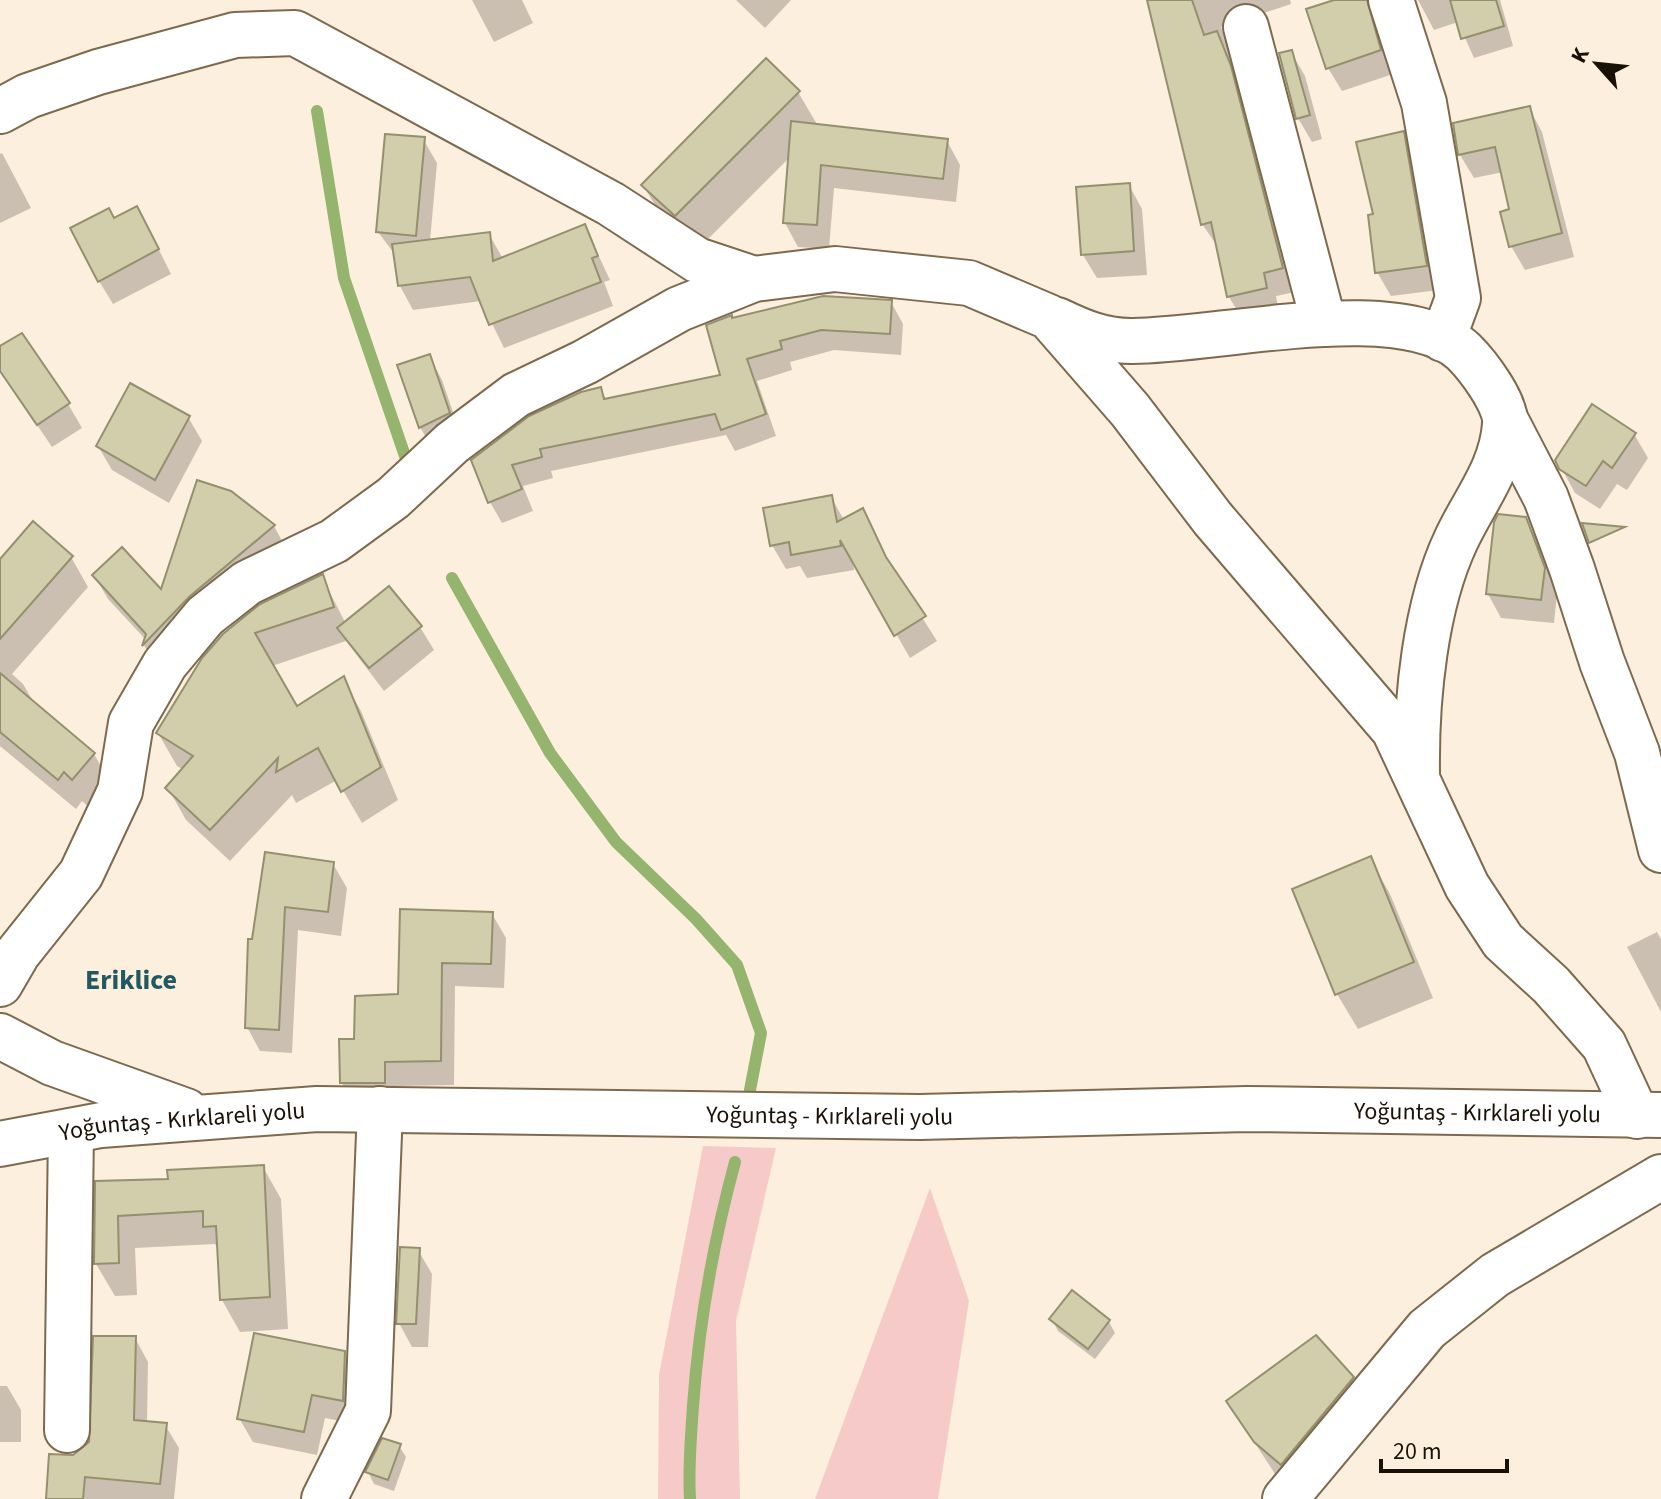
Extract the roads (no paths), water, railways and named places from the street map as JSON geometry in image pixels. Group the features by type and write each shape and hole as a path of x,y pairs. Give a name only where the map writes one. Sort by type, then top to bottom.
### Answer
{"street":[{"path":"1391,0 1424,103 1458,298 1443,339"},
{"path":"0,111 28,96 98,72 235,35 288,16 611,204 697,260 754,279"},
{"path":"1246,27 1324,324"},
{"path":"0,984 18,953 81,874 120,791 131,723 165,664 205,616 247,583 334,541 393,498 452,443 516,395 585,362 679,309 754,279 835,269 969,283 1094,337 1132,342 1324,324 1411,329 1453,342 1482,370 1546,498 1637,753 1661,850"},
{"path":"1049,317 1130,410 1213,519 1394,730 1467,886 1503,941 1551,985 1604,1045 1649,1116"},
{"path":"1417,774 1416,721 1436,599 1455,541 1493,475 1506,421"},
{"path":"0,1036 52,1063 196,1115"},
{"path":"324,1499 368,1411 380,1109"},
{"name":"Yoğuntaş - Kırklareli yolu","path":"0,1144 71,1131 196,1115 380,1109 920,1117 1247,1109 1649,1116"},
{"path":"67,1430 71,1131"},
{"path":"1285,1499 1427,1329 1495,1275 1661,1177"}],"waterway":[{"path":"317,111 344,278 405,456"},
{"path":"452,578 550,753 616,842 696,919 737,965 761,1033 750,1090"},
{"path":"690,1499 691,1441 703,1313 735,1162"}],"district":[{"name":"Eriklice","path":"131,979"}]}
